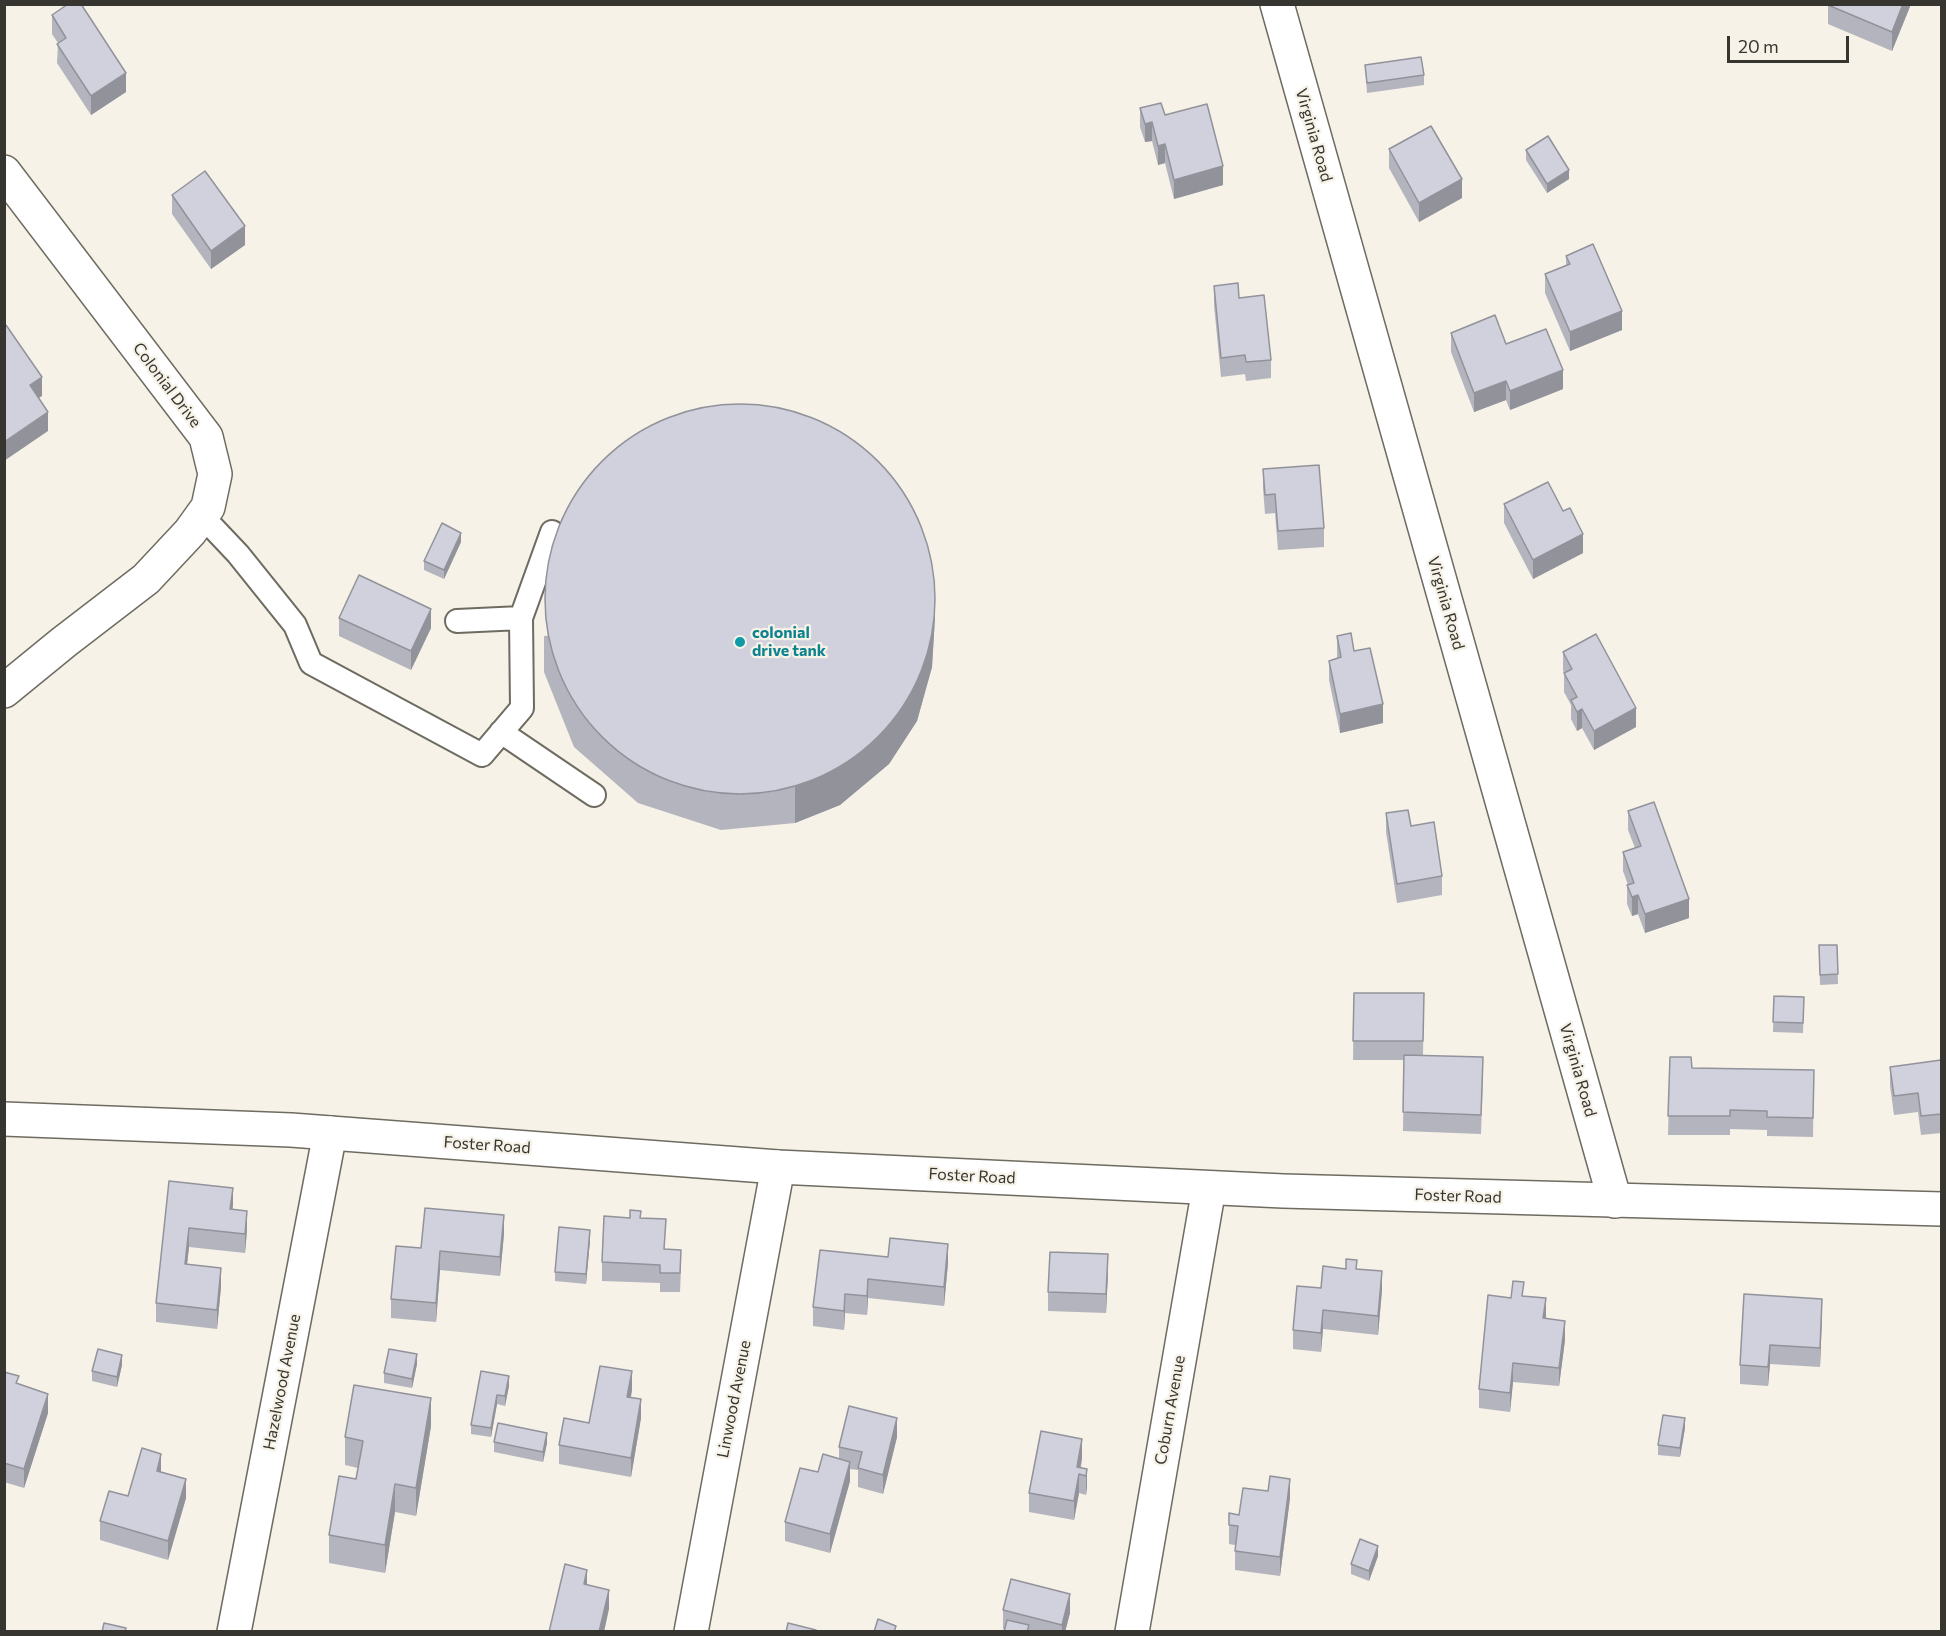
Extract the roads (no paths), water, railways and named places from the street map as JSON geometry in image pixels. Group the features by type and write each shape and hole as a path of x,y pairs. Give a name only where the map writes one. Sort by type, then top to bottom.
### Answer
{"street":[{"name":"Virginia Road","path":"1277,4 1615,1201"},
{"name":"Colonial Drive","path":"4,172 206,437 215,474 208,507 190,532 146,579 4,692"},
{"name":"Foster Road","path":"4,1119 330,1133 778,1167 1209,1188 1941,1209"},
{"name":"Hazelwood Avenue","path":"234,1632 330,1133"},
{"name":"Linwood Avenue","path":"690,1632 778,1167"},
{"name":"Coburn Avenue","path":"1132,1632 1209,1188"}],"lane":[{"path":"202,516 238,554 294,625 311,663 482,755 522,708 521,618 552,532"},
{"path":"457,621 521,618"},
{"path":"501,732 594,795"}],"place":[{"name":"colonial drive tank","path":"740,642"}]}
